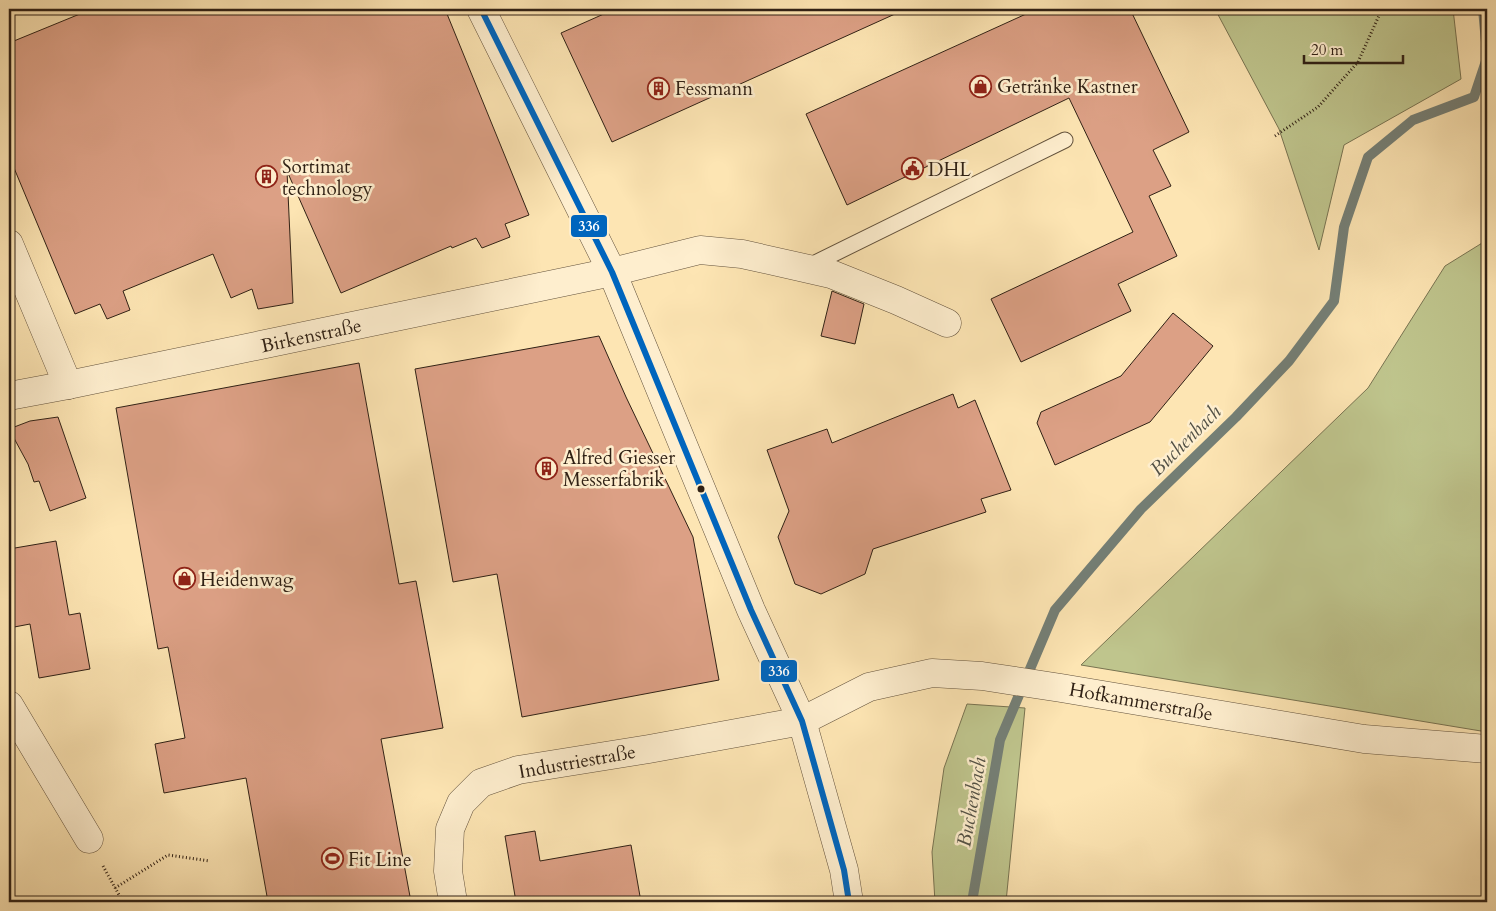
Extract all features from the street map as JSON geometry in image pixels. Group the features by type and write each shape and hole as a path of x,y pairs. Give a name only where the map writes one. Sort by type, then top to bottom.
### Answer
{"street":[{"path":"481,9 612,272 751,610 802,721 844,870 849,902"},
{"path":"9,244 68,385"},
{"name":"Birkenstraße","path":"9,396 612,272 700,250 742,254 807,267 831,274 896,300 947,324"},
{"name":"Hofkammerstraße","path":"802,721 869,687 932,673 982,676 1061,688 1364,739 1487,750"},
{"path":"9,705 89,839"},
{"name":"Industriestraße","path":"453,902 448,871 450,829 461,803 481,783 518,770 649,749 802,721"}],"lane":[{"path":"807,267 1065,140"}],"path":[{"path":"1275,136 1318,107 1358,62 1382,9"},
{"path":"89,839 123,902"},
{"path":"115,888 168,855 210,861"}],"green space":[{"path":"1215,9 1453,9 1461,79 1344,145 1319,250 1279,129"},
{"path":"1487,240 1487,732 1081,665 1368,388 1445,266"},
{"path":"967,704 1025,708 1006,902 935,902 932,852 944,768"}],"building":[{"name":"Sortimat technology","path":"92,9 445,9 529,215 505,224 510,237 482,248 476,238 452,248 451,246 341,293 287,171 293,303 258,309 252,289 231,298 213,254 123,291 130,310 107,319 100,304 75,314 9,156 9,43"},
{"name":"Fessmann","path":"615,9 906,9 612,142 561,33"},
{"path":"1037,9 1130,9 1189,132 1153,150 1171,186 1149,196 1177,256 1118,284 1131,311 1021,362 991,299 1133,232 1069,98 847,205 806,114"},
{"path":"832,291 864,304 855,344 821,336"},
{"path":"1173,313 1213,346 1150,422 1055,465 1037,423 1041,412 1121,376"},
{"name":"Alfred Giesser Messerfabrik","path":"599,336 693,537 719,680 522,717 497,574 453,582 415,369"},
{"path":"359,363 399,584 416,581 443,728 381,739 411,902 268,902 246,778 164,793 155,744 185,738 168,647 158,649 116,408"},
{"path":"953,394 958,408 975,400 1011,490 981,499 986,512 873,549 865,574 821,594 795,584 778,537 789,511 767,450 827,429 832,443"},
{"path":"58,417 86,498 50,511 39,481 34,482 28,464 9,429 30,421"},
{"path":"56,541 69,615 80,613 90,669 39,678 30,624 9,628 9,549"},
{"path":"535,831 540,861 631,845 641,902 516,902 505,836"}],"waterway":[{"name":"Buchenbach","path":"1483,9 1487,53"},
{"name":"Buchenbach","path":"972,902 1000,740 1055,610 1141,509 1236,417 1289,361 1334,301 1344,227 1368,157 1413,120 1474,97 1487,58"}],"transit line":[{"name":"336","path":"481,9 612,272 751,610 802,721 844,870 849,902"}],"place":[{"name":"Getränke Kastner","path":"981,86"},
{"name":"Fessmann","path":"659,88"},
{"name":"DHL","path":"912,169"},
{"name":"Sortimat technology","path":"266,177"},
{"name":"Alfred Giesser Messerfabrik","path":"547,468"},
{"name":"Heidenwag","path":"184,579"},
{"name":"Fit Line","path":"332,859"}]}
